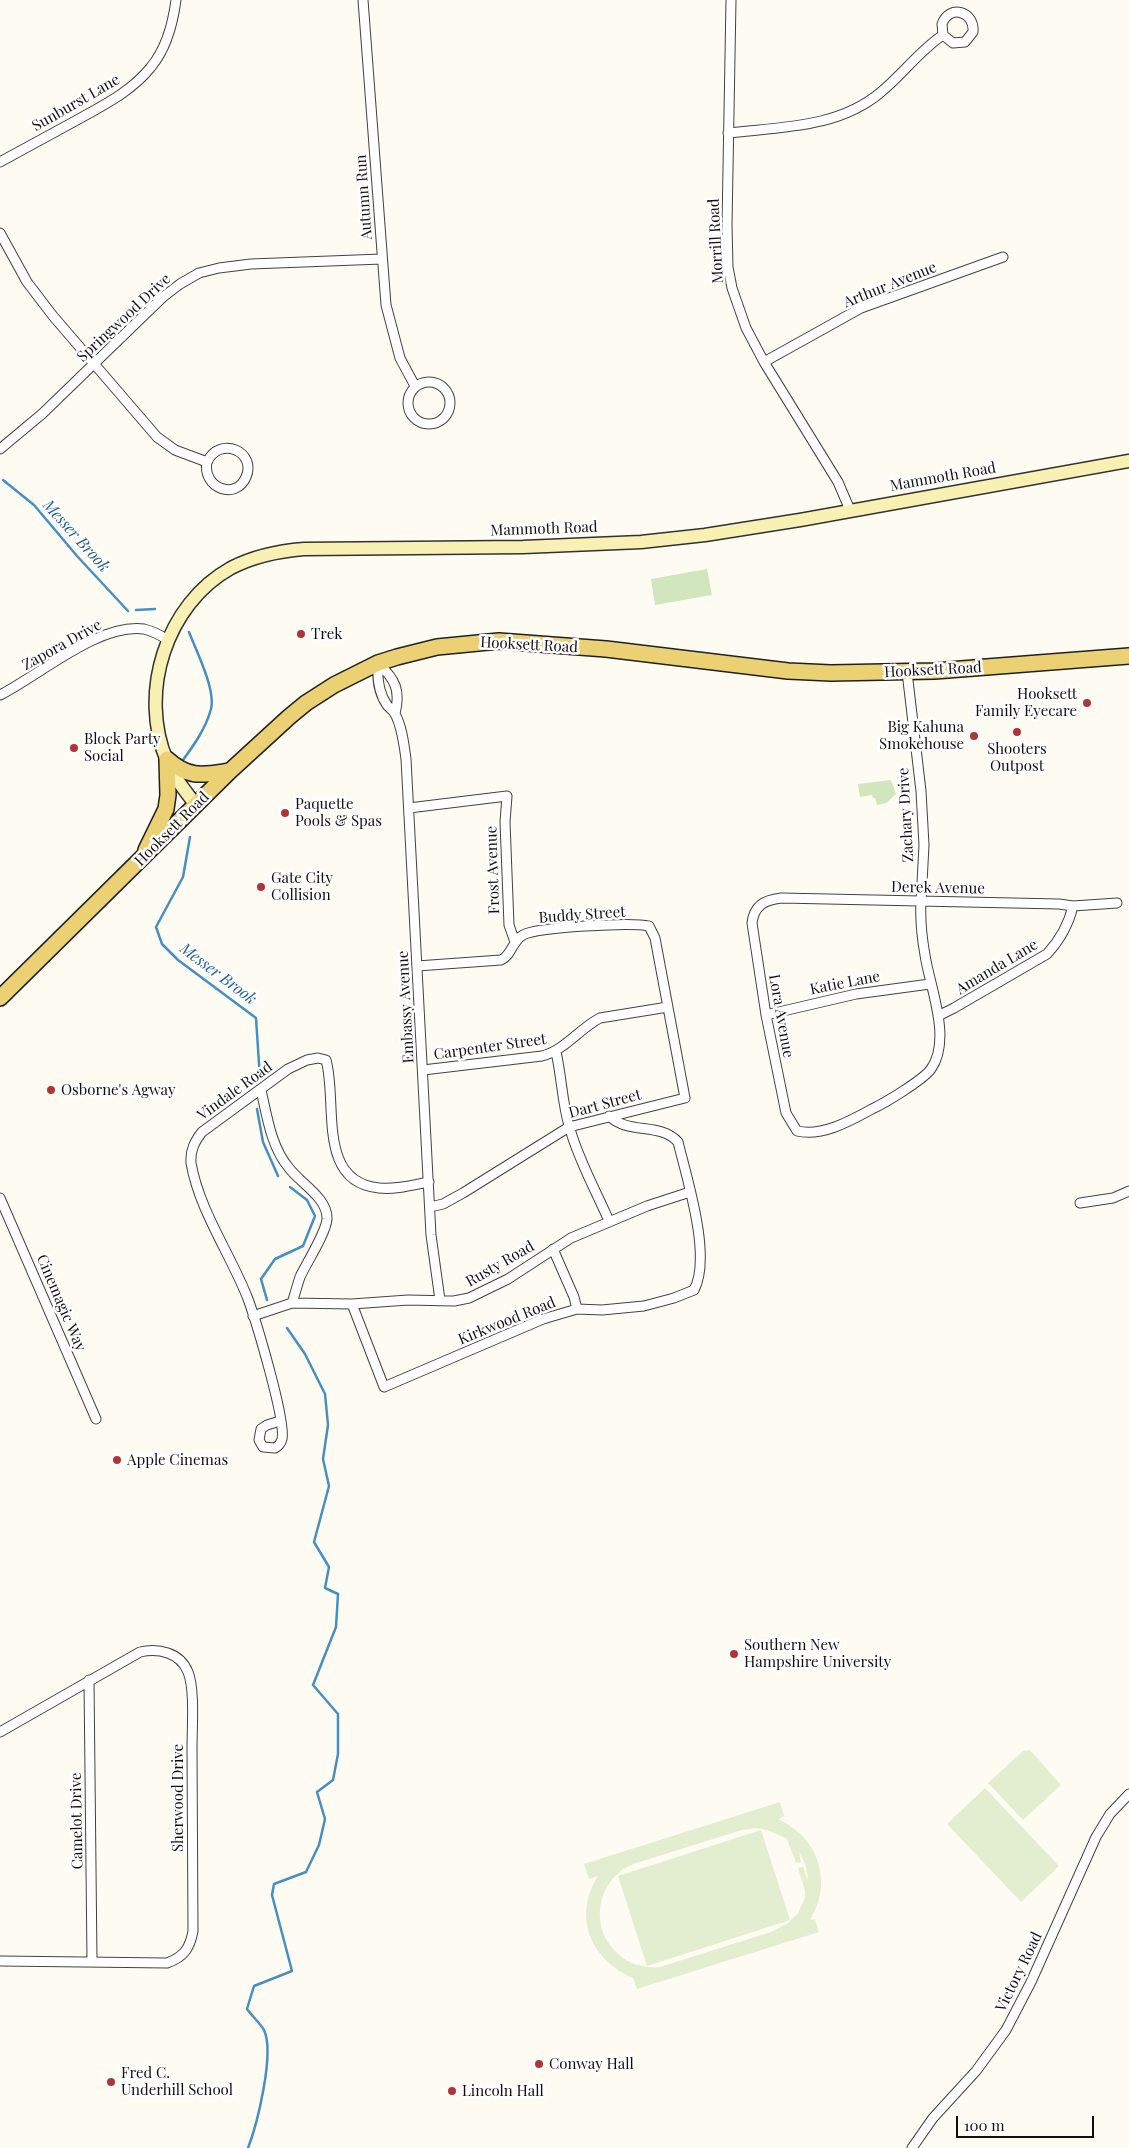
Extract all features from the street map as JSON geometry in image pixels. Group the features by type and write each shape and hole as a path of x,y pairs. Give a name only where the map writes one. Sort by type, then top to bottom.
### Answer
{"main road":[{"name":"Mammoth Road","path":"196,805 183,789 167,759 158,730 156,699 159,669 168,640 191,603 215,579 246,561 281,551 333,547 523,547 642,542 705,535 1129,461"},
{"name":"Hooksett Road","path":"0,998 230,772 306,704 334,685 378,663 437,647 499,640 589,648 788,671 907,672 1129,656"},
{"path":"167,759 174,766 190,774 201,775 230,772"},
{"path":"142,859 166,809 168,795 167,759"}],"street":[{"name":"Sunburst Lane","path":"0,162 112,100 143,77 156,60 165,42 170,29 176,0"},
{"name":"Autumn Run","path":"363,0 384,293 390,326 400,358 415,386"},
{"name":"Morrill Road","path":"731,0 728,132 728,267 739,310 746,328 764,362 838,482 850,510"},
{"path":"728,132 795,126 846,114 882,92 922,51 943,35"},
{"path":"0,234 27,282 157,437 175,450 207,462"},
{"name":"Arthur Avenue","path":"764,362 861,308 1003,257"},
{"name":"Springwood Drive","path":"0,449 42,414 163,297 199,273 219,268 251,264 382,259"},
{"path":"428,381 437,383 444,388 449,396 450,405 447,414 441,420 428,424 419,422 412,416 408,407 408,398 415,386 428,381"},
{"path":"234,449 242,454 246,460 248,469 246,477 242,484 234,488 226,490 218,487 211,482 207,474 207,462 218,450 234,449"},
{"name":"Zapora Drive","path":"0,696 91,641 111,633 130,629 144,629 168,640"},
{"name":"Embassy Avenue","path":"378,663 377,678 380,692 395,714 403,743 409,808 430,1207 434,1265 440,1300"},
{"name":"Embassy Avenue","path":"378,663 390,674 397,690 398,700 395,714"},
{"name":"Zachary Drive","path":"797,1131 808,1134 828,1129 877,1107 930,1071 939,1051 938,1016 924,952 921,902 924,845 921,791 907,672"},
{"name":"Frost Avenue","path":"409,808 507,796 505,822 509,925 515,942"},
{"name":"Derek Avenue","path":"761,904 770,899 781,898 1059,904 1073,906 1117,903"},
{"name":"Lora Avenue","path":"761,904 753,913 752,923 766,1015 786,1113 797,1131"},
{"name":"Amanda Lane","path":"938,1016 1047,954 1054,946 1070,918 1073,906"},
{"name":"Buddy Street","path":"417,966 501,960 509,955 515,942 526,934 551,930 630,924 649,926 655,938 668,1006"},
{"name":"Katie Lane","path":"766,1015 856,994 930,984"},
{"name":"Carpenter Street","path":"423,1070 542,1056 556,1052 585,1027 600,1018 668,1006"},
{"name":"Dart Street","path":"430,1207 443,1204 463,1193 569,1127 685,1098 668,1006"},
{"path":"556,1052 569,1127 579,1156 610,1222"},
{"name":"Vindale Road","path":"280,1421 277,1403 248,1300 196,1182 191,1161 195,1140 202,1132 288,1069 307,1060 318,1058 326,1060 330,1073 334,1148 342,1168 359,1182 379,1188 429,1182"},
{"path":"261,1090 273,1140 282,1160 319,1199 325,1208 327,1218 300,1277 292,1303"},
{"path":"609,1116 621,1125 671,1134 678,1142 690,1192"},
{"path":"1080,1203 1114,1198 1129,1191"},
{"name":"Rusty Road","path":"253,1316 292,1303 352,1304 408,1300 454,1301 479,1294 508,1279 571,1238 647,1206 690,1192"},
{"name":"Kirkwood Road","path":"352,1304 384,1387 543,1319 577,1309 602,1310 644,1306 685,1295 694,1290 700,1270 700,1248 690,1192"},
{"name":"Cinemagic Way","path":"0,1198 96,1418"},
{"path":"553,1249 574,1297 577,1309"},
{"name":"Sherwood Drive","path":"0,1732 140,1652 150,1650 171,1654 181,1661 188,1670 191,1681 192,1727 193,1931 187,1951 178,1959 167,1963 0,1961"},
{"name":"Camelot Drive","path":"89,1680 92,1961"},
{"name":"Victory Road","path":"912,2148 933,2118 972,2075 1006,2030 1031,1982 1096,1837 1110,1814 1129,1794"}],"green space":[{"path":"707,569 712,595 655,605 651,579"},
{"path":"891,780 896,794 886,803 877,805 872,795 860,797 858,784"},
{"path":"1030,1750 1061,1785 1023,1820 988,1783 1023,1751"},
{"path":"985,1788 1059,1866 1021,1902 947,1824"},
{"path":"780,1802 784,1816 778,1819 792,1827 803,1837 812,1849 818,1862 821,1876 821,1891 810,1920 815,1919 819,1932 637,1989 633,1978 618,1970 606,1960 590,1936 587,1922 587,1907 590,1891 598,1876 589,1879 584,1864","holes":["757,1828 770,1831 787,1839 796,1863 801,1862 799,1852 806,1866 808,1881 803,1867 798,1868 805,1891 805,1898 798,1913 788,1923 771,1932 660,1967 645,1967 632,1963 614,1951 603,1933 600,1914 601,1903 607,1887 622,1870 643,1861 742,1830"]},
{"path":"761,1830 790,1920 647,1966 618,1876"}],"waterway":[{"name":"Messer Brook","path":"3,480 34,505 77,556 128,611"},
{"name":"Messer Brook","path":"136,610 155,609"},
{"name":"Messer Brook","path":"183,760 203,730 209,716 212,701 205,670 189,632"},
{"name":"Messer Brook","path":"190,837 183,877 156,927 162,944 178,960 256,1018 260,1079"},
{"name":"Messer Brook","path":"257,1109 263,1142 278,1176"},
{"name":"Messer Brook","path":"267,1300 261,1279 275,1259 303,1246 315,1216 307,1200 290,1187"},
{"name":"Messer Brook","path":"248,2148 264,2089 267,2041 264,2030 247,2009 254,1986 292,1971 272,1895 274,1884 306,1872 319,1845 325,1819 317,1792 333,1780 338,1754 338,1714 313,1685 336,1627 338,1594 325,1588 329,1567 314,1542 329,1486 323,1459 328,1425 325,1394 305,1354 287,1328"}],"place":[{"name":"Trek","path":"301,634"},
{"name":"Hooksett Family Eyecare","path":"1087,703"},
{"name":"Shooters Outpost","path":"1017,732"},
{"name":"Big Kahuna Smokehouse","path":"974,736"},
{"name":"Block Party Social","path":"74,748"},
{"name":"Paquette Pools & Spas","path":"285,813"},
{"name":"Gate City Collision","path":"261,887"},
{"name":"Osborne's Agway","path":"51,1090"},
{"name":"Apple Cinemas","path":"117,1460"},
{"name":"Southern New Hampshire University","path":"734,1654"},
{"name":"Conway Hall","path":"539,2064"},
{"name":"Fred C. Underhill School","path":"111,2082"},
{"name":"Lincoln Hall","path":"452,2091"}]}
